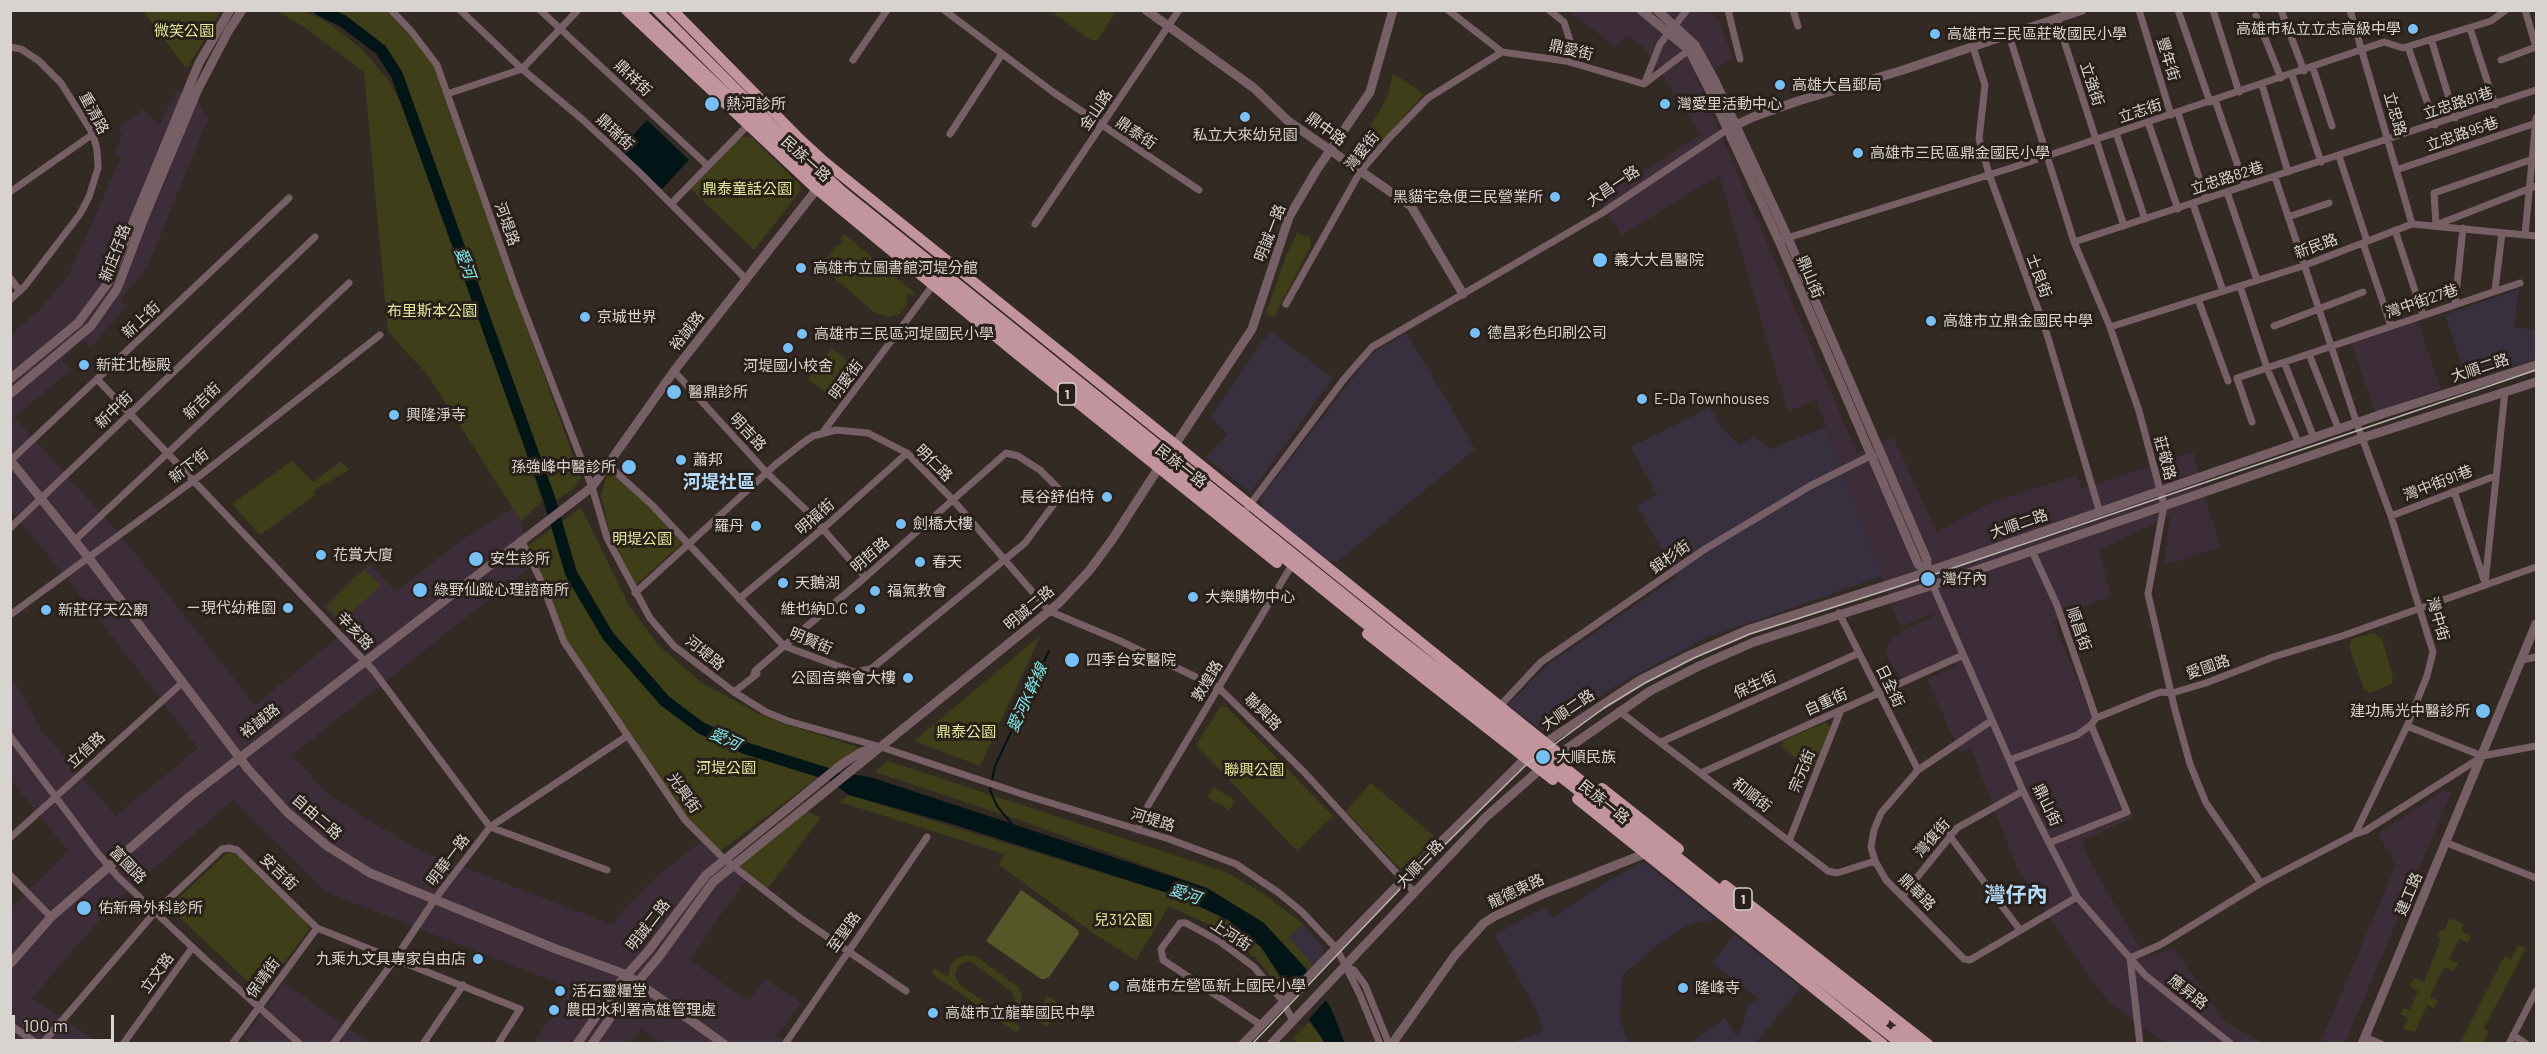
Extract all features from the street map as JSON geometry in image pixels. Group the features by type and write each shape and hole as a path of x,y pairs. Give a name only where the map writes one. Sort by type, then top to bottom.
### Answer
{"main road":[{"name":"民族一路","path":"626,10 751,122 824,180 1082,396"},
{"name":"民族一路","path":"639,10 751,122"},
{"name":"民族一路","path":"657,10 824,180 933,285 1166,457 1246,510 1295,560 1496,710 1535,750 1901,1044"},
{"name":"民族一路","path":"673,10 800,139 824,180 1095,380 1166,457 1652,844 1913,1044"},
{"path":"1082,396 1095,380"},
{"name":"民族一路","path":"1743,915 1883,1044"},
{"name":"民族一路","path":"1743,915 1928,1044"}],"street":[{"path":"194,86 199,63 230,10"},
{"path":"194,86 242,10"},
{"name":"河堤路","path":"391,10 412,32 437,65 517,292 592,487 607,538 650,618 675,646 734,692 788,721 881,747 1236,864 1279,893 1302,912 1336,949 1360,995"},
{"name":"鼎瑞街","path":"460,10 522,69 582,119 746,279"},
{"name":"鼎祥街","path":"540,10 707,165"},
{"path":"447,94 522,69 578,10"},
{"path":"853,60 887,10"},
{"name":"鼎泰街","path":"944,10 1101,126 1199,190"},
{"name":"鼎中路","path":"1146,10 1254,88 1288,121 1411,206 1463,294"},
{"name":"金山路","path":"1035,224 1179,10"},
{"name":"明誠一路","path":"1166,457 1252,329 1289,217 1370,92 1393,10"},
{"path":"1549,10 1564,22 1570,41 1566,61"},
{"name":"鼎山街","path":"1641,10 1695,45 1715,81 1732,127 1927,560 1927,572"},
{"name":"鼎山街","path":"1657,10 1689,50 1732,127"},
{"path":"1644,84 1660,44 1687,10"},
{"path":"1728,10 1740,59"},
{"path":"1792,10 1798,26"},
{"name":"大昌一路","path":"1246,510 1344,380 1372,347 1602,213 1732,127 1798,101 1973,47 2082,10"},
{"name":"豐年街","path":"2139,10 2206,199"},
{"path":"2178,10 2245,186"},
{"path":"2213,10 2239,92"},
{"path":"2281,10 2304,71"},
{"name":"立忠路","path":"2350,10 2412,224"},
{"name":"立志街","path":"1784,240 2048,156 2313,68 2384,42 2403,48 2491,21 2506,10"},
{"path":"2501,60 2536,47 2525,10"},
{"name":"鼎愛街","path":"1452,12 1502,52 1566,61 1644,84"},
{"path":"2256,16 2281,78"},
{"name":"立強街","path":"2057,19 2124,226"},
{"path":"2470,28 2495,105"},
{"name":"莊敬路","path":"2009,35 2074,242 2110,327 2139,411 2161,492 2164,505 2148,594 2190,764 2206,803 2261,883"},
{"path":"2431,39 2455,118"},
{"path":"2408,46 2435,125"},
{"name":"重清路","path":"10,47 21,49 39,61 62,83 93,134 98,150 98,168 89,197 80,214 20,291 10,300"},
{"name":"士良街","path":"1973,47 1985,85 1978,139 2046,331 2100,513"},
{"path":"1644,84 1689,50"},
{"name":"灣愛街","path":"1286,304 1360,172 1428,98 1502,52"},
{"path":"950,134 1002,54"},
{"path":"2313,68 2332,126"},
{"path":"2292,75 2321,162"},
{"path":"2262,85 2288,172"},
{"name":"新庄仔路","path":"10,379 78,323 108,283 194,86"},
{"name":"新庄仔路","path":"10,394 91,326 115,293 194,86"},
{"name":"立忠路81巷","path":"2388,140 2536,90"},
{"path":"2525,235 2533,187 2536,118"},
{"path":"671,204 751,122"},
{"path":"2148,122 2178,208"},
{"name":"立忠路95巷","path":"2396,170 2536,123"},
{"path":"2116,133 2145,219"},
{"path":"10,192 93,134"},
{"name":"立忠路82巷","path":"2074,242 2388,140"},
{"path":"2339,156 2391,326"},
{"path":"2533,159 2434,193 2436,225 2533,187"},
{"name":"灣中街","path":"2275,177 2357,424 2391,516 2433,652 2427,676 2407,726 2355,834"},
{"name":"裕誠路","path":"10,964 51,917 238,757 592,487 674,371 824,180"},
{"path":"2227,192 2257,280"},
{"name":"新上街","path":"11,460 289,198"},
{"path":"2288,217 2329,203"},
{"path":"2193,204 2223,291"},
{"name":"新民路","path":"2110,327 2303,266 2412,224 2536,236"},
{"path":"2455,304 2463,228"},
{"path":"2395,231 2424,315"},
{"path":"2495,291 2502,233"},
{"name":"新中街","path":"10,528 315,237"},
{"name":"鼎山街","path":"1784,240 1870,456 1918,564 1927,572 1933,585 2023,791 2077,897 2130,958"},
{"path":"10,279 20,291"},
{"name":"新吉街","path":"75,540 350,283"},
{"name":"灣中街27巷","path":"2252,422 2237,378 2520,283"},
{"name":"明愛街","path":"823,432 933,285"},
{"path":"2240,286 2267,368 2299,444"},
{"path":"2274,326 2363,292"},
{"path":"2199,299 2228,381"},
{"name":"新下街","path":"10,615 193,481 380,335"},
{"path":"2309,354 2339,430"},
{"path":"2284,362 2314,438"},
{"name":"大順二路","path":"1535,750 1641,680 1747,630 1927,572 2314,438 2536,365"},
{"name":"明吉路","path":"674,371 804,510 833,546 838,548 865,577"},
{"name":"辛亥路","path":"97,379 364,660 490,827"},
{"name":"大順二路","path":"1550,761 1650,691 1754,642 1839,613 1933,585 2362,438 2536,382"},
{"path":"2485,584 2505,391"},
{"name":"明仁路","path":"635,593 767,472 804,442 823,432 846,429 868,433 907,453 952,500 1049,611"},
{"name":"明福街","path":"739,599 907,453"},
{"name":"明仁路","path":"952,500 1006,453 1018,456 1040,470 1060,490 1060,496 1038,527 1025,543 1004,561"},
{"path":"1870,456 1882,460"},
{"name":"銀杉街","path":"1496,710 1541,662 1705,549 1810,486 1870,456"},
{"name":"明誠二路","path":"579,1040 706,875 728,862 820,796 1049,611 1089,571 1166,457"},
{"name":"自由二路","path":"11,460 88,557 238,757 287,812 327,846 370,873 556,949 627,975 724,1044"},
{"name":"明賢街","path":"608,465 652,505 785,647 854,672 865,671 1004,561"},
{"name":"灣中街91巷","path":"2391,516 2495,476"},
{"path":"2454,491 2485,584"},
{"name":"明哲路","path":"734,692 952,500"},
{"name":"光興街","path":"521,540 542,583 564,642 685,819 728,862 800,918 906,992"},
{"name":"順昌街","path":"2032,551 2057,605 2096,718"},
{"name":"敦煌路","path":"1138,830 1143,814 1295,560"},
{"name":"愛國路","path":"2096,718 2161,692 2172,693 2536,567"},
{"name":"聯興路","path":"1049,611 1118,640 1219,688 1305,773 1414,892"},
{"name":"日全街","path":"1839,613 1918,770"},
{"name":"建工路","path":"2364,1040 2536,624"},
{"name":"保生街","path":"1661,742 1859,653"},
{"name":"自重街","path":"1701,773 1963,655"},
{"path":"2522,660 2536,657"},
{"name":"立信路","path":"10,838 182,683"},
{"name":"宗元街","path":"1789,841 1841,710"},
{"name":"和順街","path":"1619,711 1828,872 1837,873 1875,861"},
{"path":"2010,760 2077,735 2091,725 2096,718"},
{"path":"1875,861 1871,847 1874,830 1881,813 1918,770 1992,721"},
{"path":"2049,843 2127,812 2091,725"},
{"path":"2407,726 2482,756"},
{"name":"富國路","path":"10,736 108,866 192,948 300,1044"},
{"name":"明華一路","path":"333,1044 395,959 435,899 490,827 627,736"},
{"path":"2140,1044 2130,958 2160,945 2261,883 2365,831 2482,756 2536,746"},
{"name":"明誠二路","path":"591,1044 728,862 836,768 861,753 881,747"},
{"name":"大順一路","path":"1286,1000 1535,750"},
{"name":"大順一路","path":"1297,1018 1486,817 1550,761"},
{"name":"灣復街","path":"1902,896 1949,835 1957,828 2023,791"},
{"path":"490,827 607,870"},
{"path":"1949,835 2020,930"},
{"name":"至聖路","path":"785,1044 927,837"},
{"path":"2447,843 2536,878"},
{"name":"龍德東路","path":"1390,1044 1455,956 1484,923 1652,844"},
{"name":"安吉街","path":"40,1044 155,912 222,849 229,848 237,849 317,928 520,1009 498,1044"},
{"name":"鼎華路","path":"1875,861 1886,880 1964,959 1971,960 2077,897"},
{"path":"10,875 51,917"},
{"name":"上河街","path":"1261,1025 1163,960 1161,949 1175,928 1186,923 1226,946 1254,967 1286,1000 1297,1018"},
{"name":"保靖街","path":"232,1044 317,928"},
{"name":"立文路","path":"123,1044 192,948"},
{"name":"應昇路","path":"2130,958 2145,975 2231,1044"},
{"path":"1345,967 1354,970 1365,985 1390,1044"},
{"path":"423,1044 463,985"},
{"path":"2509,1044 2536,991"},
{"path":"1360,995 1368,1001 1390,1044"},
{"path":"1360,995 1380,1044"},
{"path":"1243,1044 1286,1000"},
{"path":"1271,1044 1297,1018"},
{"path":"10,1025 40,1044"},
{"path":"2513,1035 2526,1044"},
{"path":"579,1040 591,1044"},
{"path":"2364,1040 2381,1044"}],"shaded area":[{"path":"1569,11 1709,11 1718,19 1733,58 1696,77 1857,453 1893,437 1937,532 1990,503 2077,475 2081,489 2193,452 2221,547 2164,565 2170,516 2099,550 2111,595 2053,621 2133,817 2082,841 2090,862 2146,958 2174,948 2225,1022 2264,1043 2165,1043 2110,1003 2089,977 2017,868 1971,748 1960,753 1927,679 1956,667 1952,656 1905,677 1900,676 1889,661 1886,651 1888,643 1904,630 1935,616 1933,613 1900,627 1816,399 1788,412 1719,175 1622,235 1599,198 1701,135 1645,49 1627,35 1616,47"},
{"path":"178,89 199,102 208,119 147,268 121,299 126,306 91,347 82,340 62,360 71,370 14,417 121,536 255,705 346,631 323,606 369,564 396,591 463,539 513,508 521,521 526,547 534,564 292,755 328,794 422,851 613,925 622,912 662,872 704,840 748,876 689,960 749,1001 765,979 801,1003 776,1036 788,1043 662,1043 641,1028 630,1043 533,1043 570,988 326,892 233,800 114,903 32,998 99,1043 11,1043 11,908 68,851 11,780 11,676 42,731 116,816 198,748 68,579 10,510 11,335 39,310 69,275 121,157 114,155 122,134 118,128 144,109 159,126"},
{"path":"2519,289 2514,327 2536,330 2536,359 2467,381 2445,315"},
{"path":"2416,316 2441,389 2375,412 2350,338"},
{"path":"1270,331 1333,378 1250,493 1206,457 1228,435 1210,417"},
{"path":"1407,333 1475,449 1338,561 1327,561 1262,509 1261,497 1373,352"},
{"path":"1710,407 1720,425 1739,445 1755,436 1770,449 1826,427 1882,576 1706,638 1619,684 1544,732 1508,705 1548,664 1678,576 1637,506 1657,495 1631,447"},
{"path":"2444,790 2452,791 2345,1043 2320,1043 2396,865 2378,834"},
{"path":"1644,862 1718,920 1692,923 1660,942 1622,976 1620,1018 1631,1043 1510,1043 1543,1032 1536,1010 1495,935 1545,907 1553,918 1604,883"},
{"path":"1021,890 1078,930 1079,934 1049,977 1045,979 1041,979 986,941"},
{"path":"1303,924 1324,949 1323,957 1315,968 1289,937"},
{"path":"1734,934 1801,987 1756,1043 1691,1043 1725,1018 1735,1034 1739,1035 1749,1003 1759,999 1712,963"},
{"path":"284,983 370,1043 250,1044 243,1039"}],"green space":[{"path":"1117,10 1097,41 1089,39 1051,11"},
{"name":"微笑公園","path":"143,11 221,11 188,67 185,67"},
{"name":"布里斯本公園","path":"277,11 305,11 330,24 363,50 388,80 407,114 474,295 542,501 521,521 427,374 388,332 364,72 307,29"},
{"path":"333,11 386,11 415,41 433,65 581,478 574,488 555,501 402,74 376,39 354,22"},
{"path":"1393,73 1424,94 1363,163 1352,156 1387,98"},
{"name":"鼎泰童話公園","path":"741,137 751,137 799,184 801,190 754,250 691,189"},
{"path":"1297,233 1310,237 1311,246 1274,317 1266,314 1286,256"},
{"path":"844,234 915,293 912,296 908,293 906,307 899,314 890,317 875,313 830,274 827,258 836,246 844,242 840,239"},
{"path":"832,348 858,369 834,399 808,379"},
{"path":"292,461 313,482 341,461 349,470 313,491 315,495 260,535 232,504"},
{"name":"明堤公園","path":"607,475 620,476 682,543 636,585 611,538 601,496"},
{"name":"河堤公園","path":"581,508 630,607 658,645 702,683 757,713 784,724 858,747 718,853 685,820 564,642 526,547"},
{"path":"364,569 380,586 341,622 326,606"},
{"path":"2372,633 2382,638 2393,678 2391,684 2370,693 2364,689 2349,646 2352,639"},
{"name":"鼎泰公園","path":"1040,636 980,766 914,741"},
{"name":"聯興公園","path":"1221,706 1227,707 1333,816 1297,851 1196,745"},
{"path":"1826,722 1830,727 1815,768 1810,771 1782,746 1783,741"},
{"path":"888,761 1226,872 1264,894 1303,924 1289,937 1315,968 1311,973 1264,923 1207,888 1025,822 875,772"},
{"path":"1371,783 1434,836 1405,868 1399,868 1346,811"},
{"path":"1214,787 1235,801 1229,810 1208,797"},
{"name":"兒31公園","path":"849,795 1177,896 1228,920 1261,947 1288,991 1285,994 1257,959 1220,930 1169,906 1136,960 1093,933 999,865 1005,854 840,802"},
{"path":"807,812 821,817 766,891 737,868"},
{"path":"228,852 234,853 307,923 309,930 263,990 258,991 171,909 173,903"},
{"path":"2450,918 2464,924 2461,931 2471,936 2468,943 2459,939 2449,959 2458,963 2454,971 2445,967 2438,979 2430,997 2438,1001 2434,1008 2427,1005 2415,1032 2403,1029 2408,1018 2400,1014 2403,1008 2410,1010 2418,991 2410,987 2414,978 2424,982 2441,939 2437,936 2440,930 2444,931"},
{"path":"2518,945 2526,948 2484,1028 2489,1032 2483,1043 2460,1043 2504,957 2511,959"},
{"path":"968,955 976,956 1019,988 1022,997 1020,1006 1015,1014 1007,1018 1020,1027 1017,1033 931,973 935,968 948,977 950,966 955,959","holes":["970,961 1012,992 1015,1000 1011,1008 1004,1012 996,1010 959,984 955,975 957,968 962,963"]},
{"path":"1048,996 1061,1005 1047,1027 1034,1019"},
{"path":"1309,1022 1324,1043 1296,1043 1294,1037"}],"water":[{"path":"647,120 689,160 662,189 620,149"},
{"name":"愛河","path":"814,769 870,777 1207,888 1264,923 1305,968 1331,1008 1345,1043 1325,1043 1261,947 1228,920 1177,896 952,824 849,795"}],"pier":[{"path":"1311,971 1328,998 1307,1021 1288,993"}],"waterway":[{"name":"愛河","path":"320,10 343,21 381,50 397,75 549,498 571,573 608,636 665,701 701,728 745,748 828,774"},
{"name":"愛河K幹線","path":"1012,824 997,806 990,790 995,766 1049,651"}],"tram line":[{"path":"1252,1044 1401,888 1526,765 1604,708 1645,683 1694,658 1750,634 1906,584 2536,370"}],"place":[{"name":"高雄市私立立志高級中學","path":"2413,29"},
{"name":"高雄市三民區莊敬國民小學","path":"1935,34"},
{"name":"高雄大昌郵局","path":"1780,85"},
{"name":"熱河診所","path":"712,104"},
{"name":"灣愛里活動中心","path":"1665,104"},
{"name":"私立大來幼兒園","path":"1245,117"},
{"name":"高雄市三民區鼎金國民小學","path":"1858,153"},
{"name":"黑貓宅急便三民營業所","path":"1555,197"},
{"name":"義大大昌醫院","path":"1600,260"},
{"name":"高雄市立圖書館河堤分館","path":"801,268"},
{"name":"京城世界","path":"585,317"},
{"name":"高雄市立鼎金國民中學","path":"1931,321"},
{"name":"德昌彩色印刷公司","path":"1475,333"},
{"name":"高雄市三民區河堤國民小學","path":"802,334"},
{"name":"河堤國小校舍","path":"788,348"},
{"name":"新莊北極殿","path":"84,365"},
{"name":"醫鼎診所","path":"674,392"},
{"name":"E-Da Townhouses","path":"1642,399"},
{"name":"興隆淨寺","path":"394,415"},
{"name":"蕭邦","path":"681,460"},
{"name":"孫強峰中醫診所","path":"629,467"},
{"name":"長谷舒伯特","path":"1107,497"},
{"name":"劍橋大樓","path":"901,524"},
{"name":"羅丹","path":"756,526"},
{"name":"花賞大廈","path":"321,555"},
{"name":"安生診所","path":"476,559"},
{"name":"春天","path":"920,562"},
{"name":"灣仔內","path":"1928,579"},
{"name":"天鵝湖","path":"783,583"},
{"name":"綠野仙蹤心理諮商所","path":"420,590"},
{"name":"福氣教會","path":"875,591"},
{"name":"大樂購物中心","path":"1193,597"},
{"name":"ㄧ現代幼稚園","path":"288,608"},
{"name":"維也納D.C","path":"860,609"},
{"name":"新莊仔天公廟","path":"46,610"},
{"name":"四季台安醫院","path":"1072,660"},
{"name":"公園音樂會大樓","path":"908,678"},
{"name":"建功馬光中醫診所","path":"2483,711"},
{"name":"大順民族","path":"1543,757"},
{"name":"佑新骨外科診所","path":"84,908"},
{"name":"九乘九文具專家自由店","path":"478,959"},
{"name":"高雄市左營區新上國民小學","path":"1114,986"},
{"name":"隆峰寺","path":"1683,988"},
{"name":"活石靈糧堂","path":"560,991"},
{"name":"農田水利署高雄管理處","path":"554,1010"},
{"name":"高雄市立龍華國民中學","path":"933,1013"}],"district":[{"name":"河堤社區","path":"719,482"},
{"name":"灣仔內","path":"2016,895"}]}
